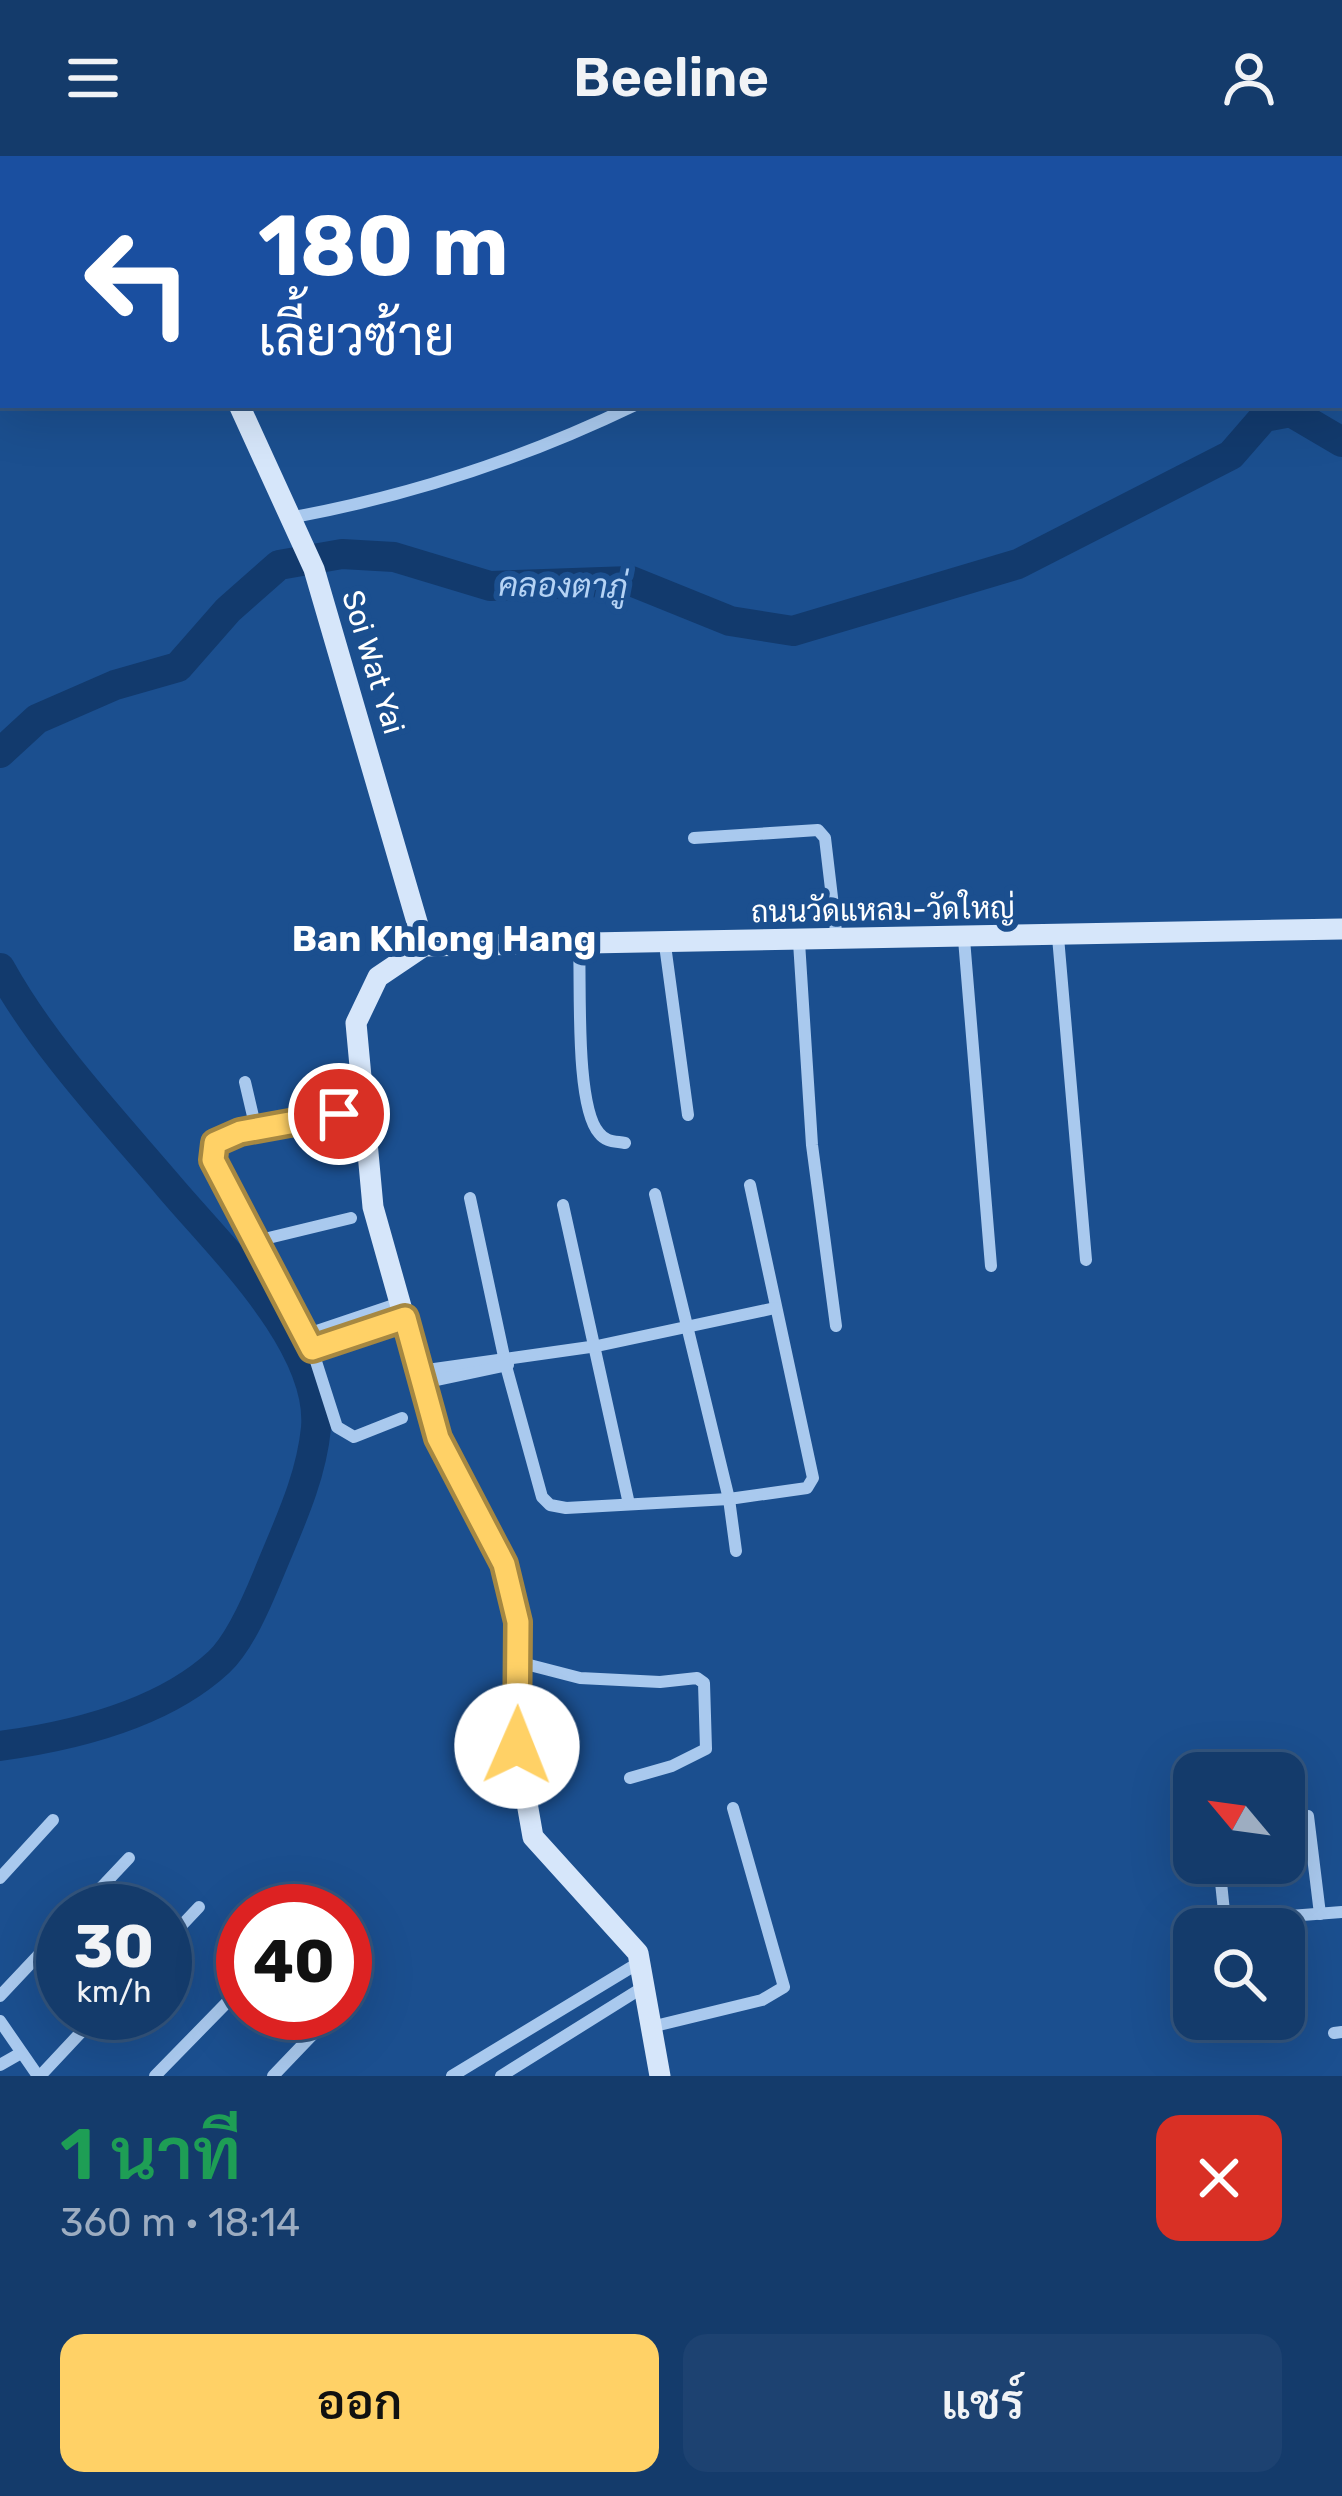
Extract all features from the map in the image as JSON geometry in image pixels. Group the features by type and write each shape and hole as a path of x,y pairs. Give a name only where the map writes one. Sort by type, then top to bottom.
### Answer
{"street":[{"name":"Soi Wat Yai","path":"240,408 295,517 314,569 424,946"},
{"path":"295,517 399,498 558,442 629,408"},
{"path":"694,838 818,830 825,838 837,941"},
{"name":"ถนนวัดแหลม-วัดใหญ่","path":"424,946 1342,929"},
{"path":"1058,937 1086,1261"},
{"path":"964,939 992,1266"},
{"path":"800,942 812,1144 836,1326"},
{"path":"665,945 688,1115"},
{"path":"424,946 378,977 356,1023 373,1207 438,1438 504,1564 518,1622 517,1746 533,1837 545,1856 616,1923 640,1962 655,2026 660,2076"},
{"path":"579,946 587,1100 595,1130 605,1139 625,1142"},
{"path":"245,1082 256,1129"},
{"path":"339,1114 256,1129 215,1143 213,1150 312,1349 344,1435 402,1418"},
{"path":"470,1198 505,1362 542,1497 550,1505 566,1508 801,1493 813,1478 750,1185"},
{"path":"655,1195 729,1499 736,1551"},
{"path":"563,1205 629,1504"},
{"path":"256,1241 351,1218"},
{"path":"422,1377 775,1308"},
{"path":"305,1335 403,1311"},
{"path":"312,1349 403,1311"},
{"path":"518,1662 580,1678 660,1682 697,1678 704,1683 706,1749 672,1766 630,1778"},
{"path":"655,2026 745,2006 775,1996 784,1987 733,1808"},
{"path":"1308,1816 1320,1914"},
{"path":"0,1878 53,1820"},
{"path":"105,1884 129,1858"},
{"path":"1222,1884 1226,1921 1342,1912"},
{"path":"192,1914 199,1907"},
{"path":"0,1996 36,1958"},
{"path":"452,2076 640,1962"},
{"path":"501,2076 646,1985"},
{"path":"155,2076 216,2014"},
{"path":"0,2021 39,2076 73,2040"},
{"path":"272,2076 308,2040"},
{"path":"0,2066 22,2053"}],"waterway":[{"name":"คลองตาภู่","path":"0,753 37,719 115,685 178,667 228,610 279,565 342,554 394,557 490,586 631,581 730,621 793,631 1018,564 1231,455 1264,417 1291,412 1342,442"},
{"path":"0,968 78,1080 238,1265 285,1329 314,1396 316,1428 304,1485 283,1540 247,1621 219,1662 171,1696 116,1720 0,1746"}],"district":[{"name":"Ban Khlong Hang","path":"444,938"}],"route":[{"path":"339,1114 240,1132 215,1143 213,1160 312,1349 405,1318 438,1438 488,1524 504,1564 518,1622 517,1746"}]}
